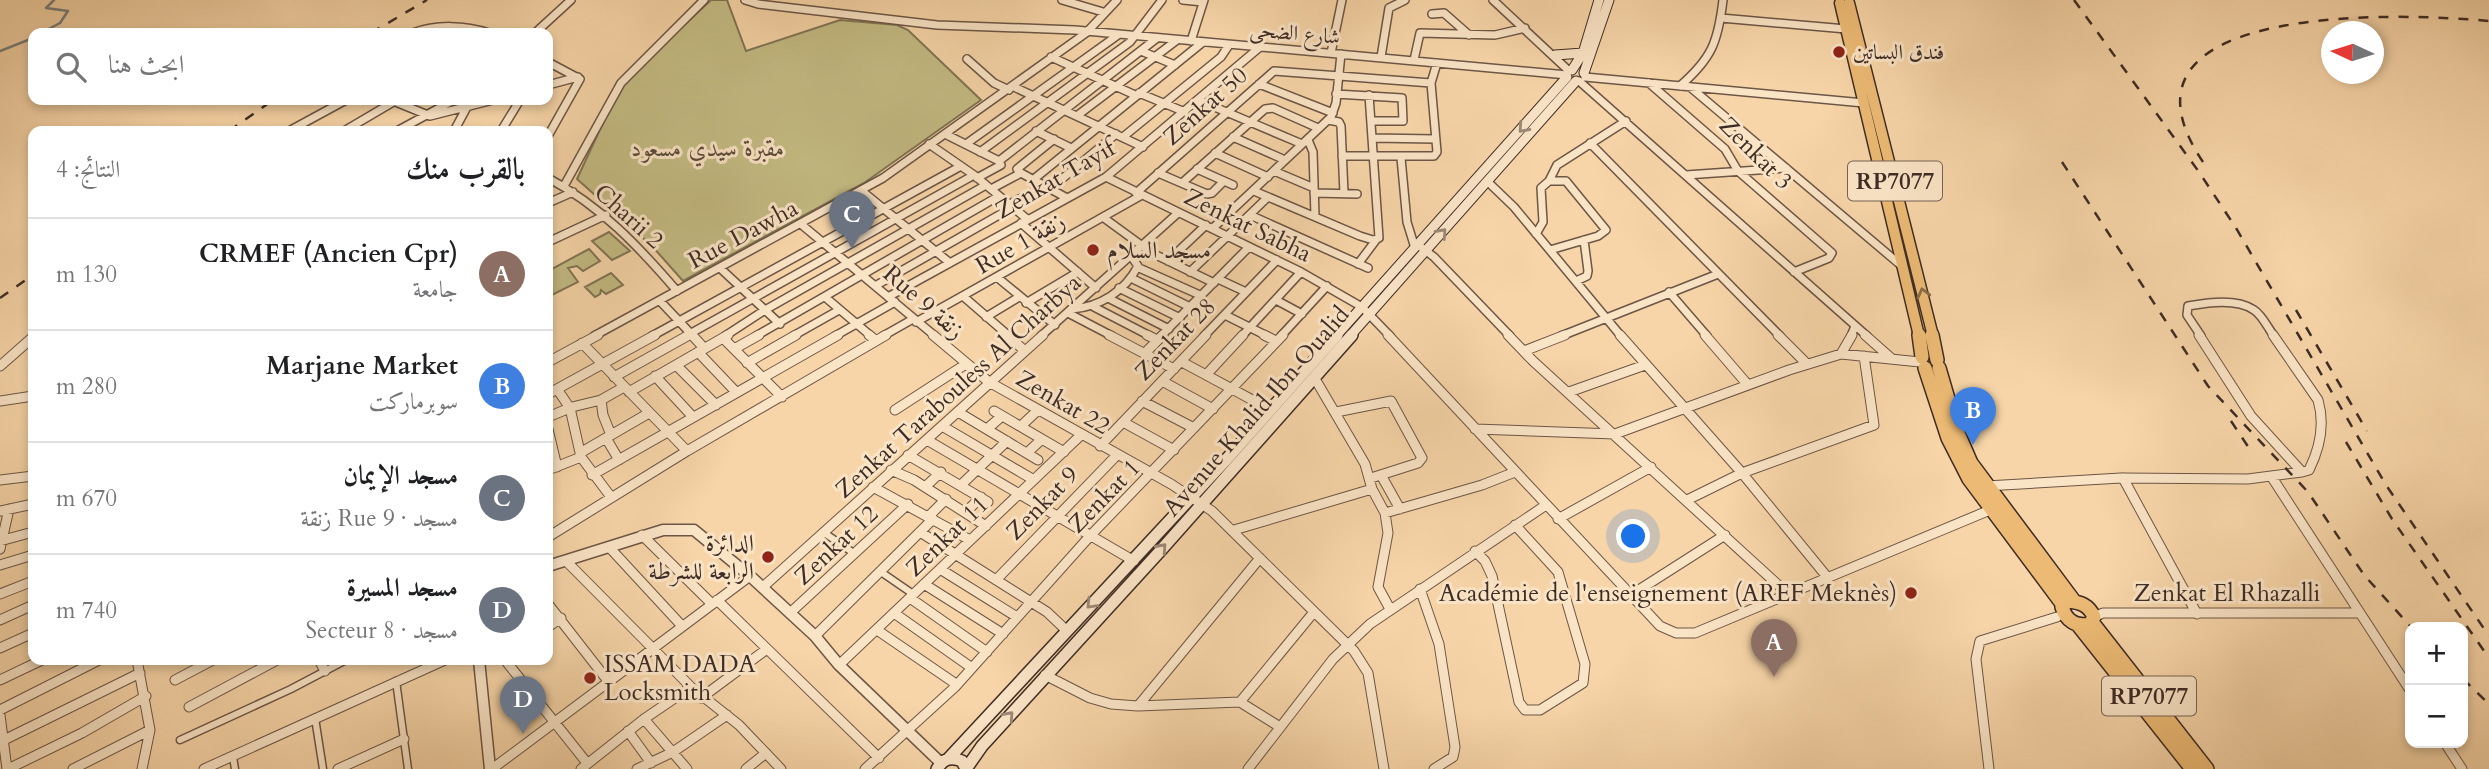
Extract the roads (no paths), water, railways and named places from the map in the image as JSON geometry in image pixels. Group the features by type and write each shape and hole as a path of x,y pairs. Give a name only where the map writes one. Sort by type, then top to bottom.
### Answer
{"main road":[{"name":"Avenue Khalid Ibn Oualid","path":"943,763 967,742 1066,630 1197,501 1314,377 1419,248 1575,76 1599,0"},
{"name":"Avenue Khalid Ibn Oualid","path":"1419,248 1488,182 1575,76 1609,0"},
{"name":"RP7077","path":"1841,1 1903,267 1952,448 1990,510 2192,769"},
{"name":"RP7077","path":"1841,1 1926,302 1928,363 1960,440 1971,463 2074,615 2207,769"},
{"path":"1555,55 1583,52"},
{"name":"Avenue Khalid Ibn Oualid","path":"966,769 982,746 1197,501 1271,410 1366,311"},
{"path":"943,763 958,759 966,769"}],"street":[{"path":"539,28 570,0"},
{"path":"564,186 621,83 704,0"},
{"name":"شارع الضحى","path":"745,0 758,4 937,25 1051,28 1864,103"},
{"path":"1062,0 1104,12"},
{"name":"Rue Dawha","path":"553,359 862,191 1012,88 1086,33 1117,0"},
{"path":"981,152 1135,36 1162,0"},
{"path":"1182,0 1204,1 1191,41"},
{"path":"1331,53 1342,0"},
{"path":"1381,57 1388,10 1394,4 1405,0"},
{"path":"1493,0 1892,359"},
{"path":"1680,86 1713,53 1723,0"},
{"path":"1432,14 1446,14 1469,34"},
{"path":"1721,18 1846,29"},
{"path":"1414,60 1420,33 1500,35 1525,28"},
{"path":"966,144 1118,35"},
{"path":"614,376 1000,162 1157,38"},
{"path":"1078,115 1177,40"},
{"path":"1034,179 1203,42"},
{"path":"875,286 1048,187 1164,103 1221,57 1230,44"},
{"name":"Zenkat Tayif","path":"592,475 857,324 950,262 1106,177 1260,47"},
{"path":"1141,51 1175,65"},
{"path":"1168,261 1254,191 1330,117 1341,54"},
{"path":"1051,57 1116,87 1185,112"},
{"path":"967,59 984,75 1034,95 1143,147"},
{"path":"1342,156 1434,156 1431,83 1437,63"},
{"path":"553,64 578,76 580,82 553,128"},
{"name":"Zenkat 50","path":"1139,194 1158,173 1275,71 1431,83"},
{"path":"553,84 578,76"},
{"name":"Zenkat 3","path":"1649,83 1725,149 1738,171 1832,253 1829,258 1794,272"},
{"path":"1259,84 1340,124 1344,193"},
{"path":"1690,87 1903,267"},
{"path":"1336,94 1402,97 1403,121 1371,121"},
{"path":"1358,264 1376,240 1380,227 1369,95"},
{"path":"1198,100 1305,142 1313,149 1315,216"},
{"path":"298,126 337,105"},
{"path":"352,126 386,105"},
{"path":"405,105 433,116 461,105"},
{"path":"405,126 444,105"},
{"path":"456,126 465,105"},
{"path":"504,126 517,105"},
{"path":"1182,183 1265,108 1281,111 1318,128"},
{"path":"1536,234 1543,222 1541,188 1549,181 1551,173 1558,165 1626,121"},
{"path":"1036,131 1071,148"},
{"path":"945,134 1067,198"},
{"path":"1233,137 1285,160"},
{"path":"1372,138 1435,139"},
{"path":"553,415 627,390 676,365 848,262 1019,171 1054,139"},
{"path":"1590,143 1807,364"},
{"path":"929,145 975,176 1012,206 1051,248 1096,288"},
{"path":"1215,153 1314,190 1357,194"},
{"path":"1401,158 1407,222 1419,248 1524,351 1788,594"},
{"path":"553,391 961,166"},
{"path":"1686,175 1786,168"},
{"path":"1197,169 1233,185"},
{"path":"1158,173 1210,194 1224,181"},
{"name":"Zenkat Sabha","path":"1106,177 1301,272 1366,311 1660,626 1683,635 1695,633 1990,510"},
{"name":"Charii 2","path":"553,180 606,215 677,291"},
{"path":"1549,181 1566,181 1605,227 1603,234 1550,250"},
{"path":"1488,182 1503,194 1644,365 1742,473 1828,578"},
{"path":"862,191 950,262"},
{"path":"1254,191 1376,240"},
{"path":"553,201 573,192"},
{"name":"Rue 1 زنقة","path":"553,534 687,451 875,341 964,297 1104,218 1139,194"},
{"path":"734,349 999,196"},
{"path":"1190,272 1268,197"},
{"name":"Zenkat Tarabouless Al Charbya","path":"763,587 1178,213"},
{"path":"553,240 606,215"},
{"path":"1251,215 1368,268"},
{"path":"1104,218 1141,247 1190,272 1246,292"},
{"name":"Rue 9 زنقة","path":"802,225 989,382"},
{"path":"1576,281 1587,276 1588,271 1584,240"},
{"path":"1145,353 1249,247"},
{"path":"1131,256 1138,267 1202,296"},
{"name":"Zenkat 28","path":"1100,446 1277,260"},
{"path":"1070,311 1094,307 1108,298 1138,267"},
{"path":"720,268 780,324"},
{"path":"986,317 1078,272"},
{"path":"1206,375 1301,272"},
{"path":"1524,351 1718,274"},
{"path":"998,278 1055,325"},
{"path":"1130,278 1190,307"},
{"name":"Zenkat 1","path":"865,769 909,733 972,668 1091,536 1233,389 1327,286"},
{"path":"1119,288 1180,318"},
{"path":"1669,292 1748,385"},
{"path":"825,297 875,341"},
{"path":"964,297 1025,351"},
{"path":"1108,298 1169,329"},
{"path":"1276,300 1302,314"},
{"path":"660,301 690,333 736,392"},
{"path":"1986,486 2123,478 2273,479 2304,473 2312,464 2321,428 2322,412 2318,400 2262,317 2251,308 2214,304 2188,306 2186,312 2189,320 2244,408 2304,473"},
{"path":"1094,307 1157,340"},
{"path":"747,363 839,310"},
{"path":"1070,311 1174,369"},
{"path":"1226,315 1276,341"},
{"path":"1841,354 1847,347 1855,327"},
{"path":"723,338 782,397"},
{"path":"0,366 28,342"},
{"path":"582,343 687,451"},
{"path":"1475,429 1615,434 1841,354 1928,363"},
{"path":"1687,500 1742,473 1874,425 1864,356"},
{"path":"1182,362 1271,410"},
{"path":"895,410 966,364"},
{"path":"676,365 716,405"},
{"path":"1569,392 1644,365"},
{"path":"655,376 693,417"},
{"path":"1314,377 1371,478 1372,489 1385,513 1388,533 1378,586 1390,609"},
{"path":"1162,380 1213,409"},
{"name":"Zenkat 22","path":"989,382 1152,473 1197,501 1234,530 1346,645 1368,673 1384,769"},
{"path":"557,389 570,408 580,455 592,475 611,497"},
{"path":"0,401 28,397"},
{"path":"601,400 608,436 619,460"},
{"path":"1142,401 1194,428"},
{"path":"1336,412 1383,401 1391,401 1393,404 1422,460 1371,478"},
{"path":"1021,426 1038,410"},
{"path":"957,412 1038,460"},
{"path":"553,468 580,455 649,413"},
{"path":"987,429 998,413 1064,452"},
{"path":"1123,422 1174,450"},
{"path":"942,426 1034,480"},
{"name":"Zenkat 11","path":"839,665 1082,435"},
{"path":"1027,453 1042,439"},
{"path":"928,440 1134,561"},
{"path":"961,484 1007,441"},
{"path":"908,454 985,499 966,512"},
{"name":"Zenkat 9","path":"996,580 1117,455"},
{"path":"1559,519 1651,467"},
{"path":"891,470 946,499 986,526"},
{"path":"925,487 941,472"},
{"path":"1385,513 1482,485 1515,472"},
{"path":"1381,475 1400,509"},
{"path":"0,480 28,477"},
{"path":"2123,478 2197,614"},
{"path":"2273,479 2407,685"},
{"path":"873,486 970,540"},
{"path":"1234,530 1372,489"},
{"path":"815,636 920,532 946,499"},
{"name":"Zenkat 12","path":"790,613 908,504"},
{"path":"1248,769 1346,645 1390,609 1546,505"},
{"path":"0,549 5,510 28,506"},
{"path":"1475,551 1485,561 1492,576 1518,702 1525,710 1540,710 1583,683 1585,664 1558,572 1515,525"},
{"path":"553,565 642,535 663,530 694,530 763,587 815,636 839,665 943,763"},
{"path":"823,532 855,554"},
{"path":"920,532 1031,603 1066,630"},
{"path":"0,541 28,533"},
{"path":"642,535 767,649 879,758"},
{"path":"1631,595 1725,536"},
{"path":"609,547 682,626"},
{"path":"0,565 28,557"},
{"path":"1138,706 1260,558"},
{"path":"566,561 701,698 727,715 781,769"},
{"path":"940,569 1017,617"},
{"path":"881,572 987,652"},
{"path":"480,665 491,769 750,576"},
{"path":"0,594 28,583"},
{"path":"924,584 1003,634"},
{"path":"1420,589 1435,627 1455,751 1453,757 1434,769"},
{"path":"0,620 28,607"},
{"path":"553,609 608,681"},
{"path":"1240,702 1314,612"},
{"path":"894,613 972,668"},
{"name":"Zenkat El Rhazalli","path":"1989,769 1976,659 1980,641 2074,615 2360,613"},
{"path":"553,624 561,618"},
{"path":"877,630 956,684"},
{"path":"0,648 28,635"},
{"path":"701,698 767,649"},
{"path":"0,680 31,665"},
{"path":"0,710 89,665"},
{"path":"138,665 146,696 150,730 142,769"},
{"path":"175,680 204,665"},
{"path":"189,707 268,665"},
{"path":"322,665 326,671"},
{"path":"180,740 337,665"},
{"path":"204,769 433,665"},
{"path":"509,665 584,766 644,719 691,687"},
{"path":"2,741 140,673"},
{"path":"1045,675 1090,698 1111,704 1138,706 1240,702 1279,727"},
{"path":"396,681 408,769"},
{"path":"0,715 8,769 82,733 146,696"},
{"path":"628,731 645,767 673,752 727,715"},
{"path":"315,718 323,769"},
{"path":"644,719 687,769"},
{"path":"73,769 150,730"},
{"path":"338,769 404,739"},
{"path":"2448,748 2462,769"},
{"path":"746,769 766,753"},
{"path":"233,757 235,769"}],"waterway":[{"path":"50,28 60,23 68,11 46,8 54,0"},
{"path":"0,51 28,40"}],"railway":[{"path":"379,28 427,0"},
{"path":"2074,0 2199,172 2236,228 2386,485 2489,636"},
{"path":"2203,162 2181,109 2190,70 2223,44 2274,28 2333,19 2394,17 2489,21"},
{"path":"236,126 266,105"},
{"path":"2062,162 2208,386 2308,492 2364,575 2406,622"},
{"path":"0,298 28,278"},
{"path":"2296,310 2367,431"},
{"path":"2231,421 2249,448"},
{"path":"2346,442 2392,519 2489,658"},
{"path":"2468,684 2489,704"}],"place":[{"name":"فندق البساتين","path":"1839,52"},
{"name":"مسجد الإيمان","path":"852,249"},
{"name":"مسجد السلام","path":"1093,250"},
{"name":"Marjane Market","path":"1973,445"},
{"name":"الدائرة الرابعة للشرطة","path":"768,557"},
{"name":"Académie de l'enseignement (AREF Meknès)","path":"1911,593"},
{"name":"CRMEF (Ancien Cpr)","path":"1774,677"},
{"name":"ISSAM DADA Locksmith","path":"590,678"},
{"name":"مسجد المسيرة","path":"523,734"}],"park label":[{"name":"مقبرة سيدي مسعود","path":"708,148"}]}
